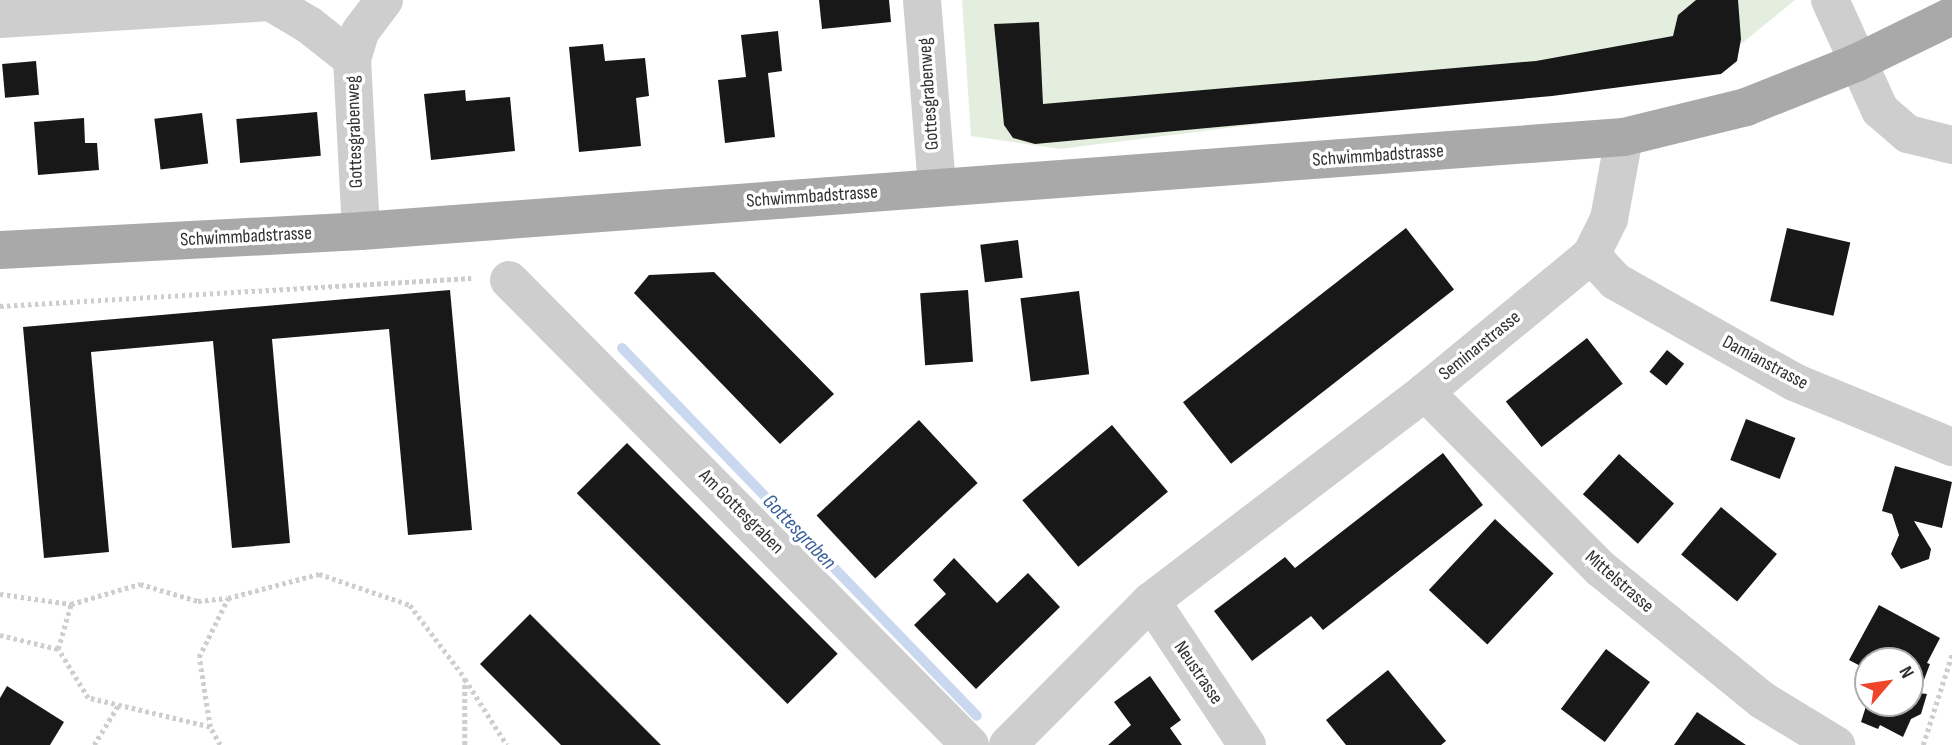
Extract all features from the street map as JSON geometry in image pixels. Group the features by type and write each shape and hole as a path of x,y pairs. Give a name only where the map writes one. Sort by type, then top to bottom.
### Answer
{"main road":[{"path":"1624,137 1745,107 1856,63 1952,16"},
{"name":"Schwimmbadstrasse","path":"0,250 361,231 1624,137"}],"street":[{"name":"Gottesgrabenweg","path":"361,231 352,59 360,32 384,0"},
{"name":"Gottesgrabenweg","path":"922,0 937,187"},
{"path":"1830,0 1856,63 1880,110 1908,134 1952,145"},
{"path":"0,19 270,2 309,25 352,59"},
{"name":"Seminarstrasse","path":"1008,745 1151,601 1425,392 1591,255 1609,219 1624,137"},
{"name":"Damianstrasse","path":"1591,255 1615,281 1794,382 1952,447"},
{"name":"Am Gottesgraben","path":"493,279 970,745"},
{"name":"Mittelstrasse","path":"1425,392 1601,569 1762,700 1836,745"},
{"name":"Neustrasse","path":"1151,601 1247,745"}],"path":[{"path":"0,306 493,279"},
{"path":"0,594 71,604 140,584 198,601 228,598 319,574 411,605 465,678 507,745"},
{"path":"220,745 211,727 199,657 228,598"},
{"path":"58,649 71,604"},
{"path":"0,635 58,649 88,698 211,727"},
{"path":"1923,745 1952,654"},
{"path":"465,678 465,745"},
{"path":"94,745 119,704"}],"green space":[{"path":"962,0 1795,0 1713,67 1060,149 971,136"}],"building":[{"path":"819,0 889,0 891,22 822,29"},
{"path":"1696,0 1738,0 1741,39 1737,61 1721,74 1552,96 1035,144 1013,138 1004,125 994,24 1039,22 1043,104 1536,61 1673,36 1678,15"},
{"path":"778,31 782,71 768,73 775,137 725,143 718,80 746,77 741,35"},
{"path":"603,44 605,61 645,58 649,96 636,98 641,146 579,152 569,47"},
{"path":"36,61 39,95 5,98 2,64"},
{"path":"465,90 466,101 510,97 515,151 431,160 424,94"},
{"path":"317,112 321,156 240,163 236,119"},
{"path":"202,113 208,164 161,169 154,119"},
{"path":"84,118 85,143 97,143 99,170 38,175 34,122"},
{"path":"1406,228 1454,289 1231,464 1183,402"},
{"path":"1787,228 1850,243 1833,316 1770,301"},
{"path":"1018,240 1023,278 985,282 980,245"},
{"path":"714,272 834,394 780,444 634,293 649,275"},
{"path":"450,290 472,530 408,535 389,329 272,339 290,543 232,548 213,341 91,352 109,552 44,558 23,327"},
{"path":"968,290 973,362 925,365 920,293"},
{"path":"1079,291 1089,374 1031,382 1020,298"},
{"path":"1587,338 1623,384 1542,447 1506,401"},
{"path":"1667,350 1684,364 1666,386 1649,372"},
{"path":"1746,419 1795,438 1780,479 1730,460"},
{"path":"919,420 978,483 875,578 817,515"},
{"path":"1112,425 1168,492 1078,567 1022,500"},
{"path":"627,443 838,654 788,704 577,493"},
{"path":"1443,453 1483,505 1323,630 1311,616 1252,661 1214,611 1285,557 1295,568"},
{"path":"1619,454 1674,504 1638,544 1583,494"},
{"path":"1895,466 1952,482 1942,528 1914,521 1931,549 1929,559 1901,569 1891,554 1899,535 1892,514 1882,511"},
{"path":"1721,507 1777,554 1737,601 1681,554"},
{"path":"1495,519 1554,574 1487,645 1429,590"},
{"path":"954,558 997,603 1028,573 1060,607 976,689 914,625 946,594 933,580"},
{"path":"1879,605 1940,638 1927,663 1930,664 1924,680 1924,647 1856,647"},
{"path":"530,614 661,745 561,745 480,664"},
{"path":"1606,649 1650,682 1605,742 1561,709"},
{"path":"1388,670 1446,741 1441,745 1346,745 1326,720"},
{"path":"1150,676 1181,720 1170,728 1182,745 1108,745 1131,725 1114,702"},
{"path":"7,686 64,722 50,745 0,745 0,698"},
{"path":"1697,712 1746,745 1674,745"},
{"path":"1863,717 1915,717 1911,719 1903,737 1880,725 1878,729 1861,722"}],"waterway":[{"name":"Gottesgraben","path":"622,348 977,716"}]}
